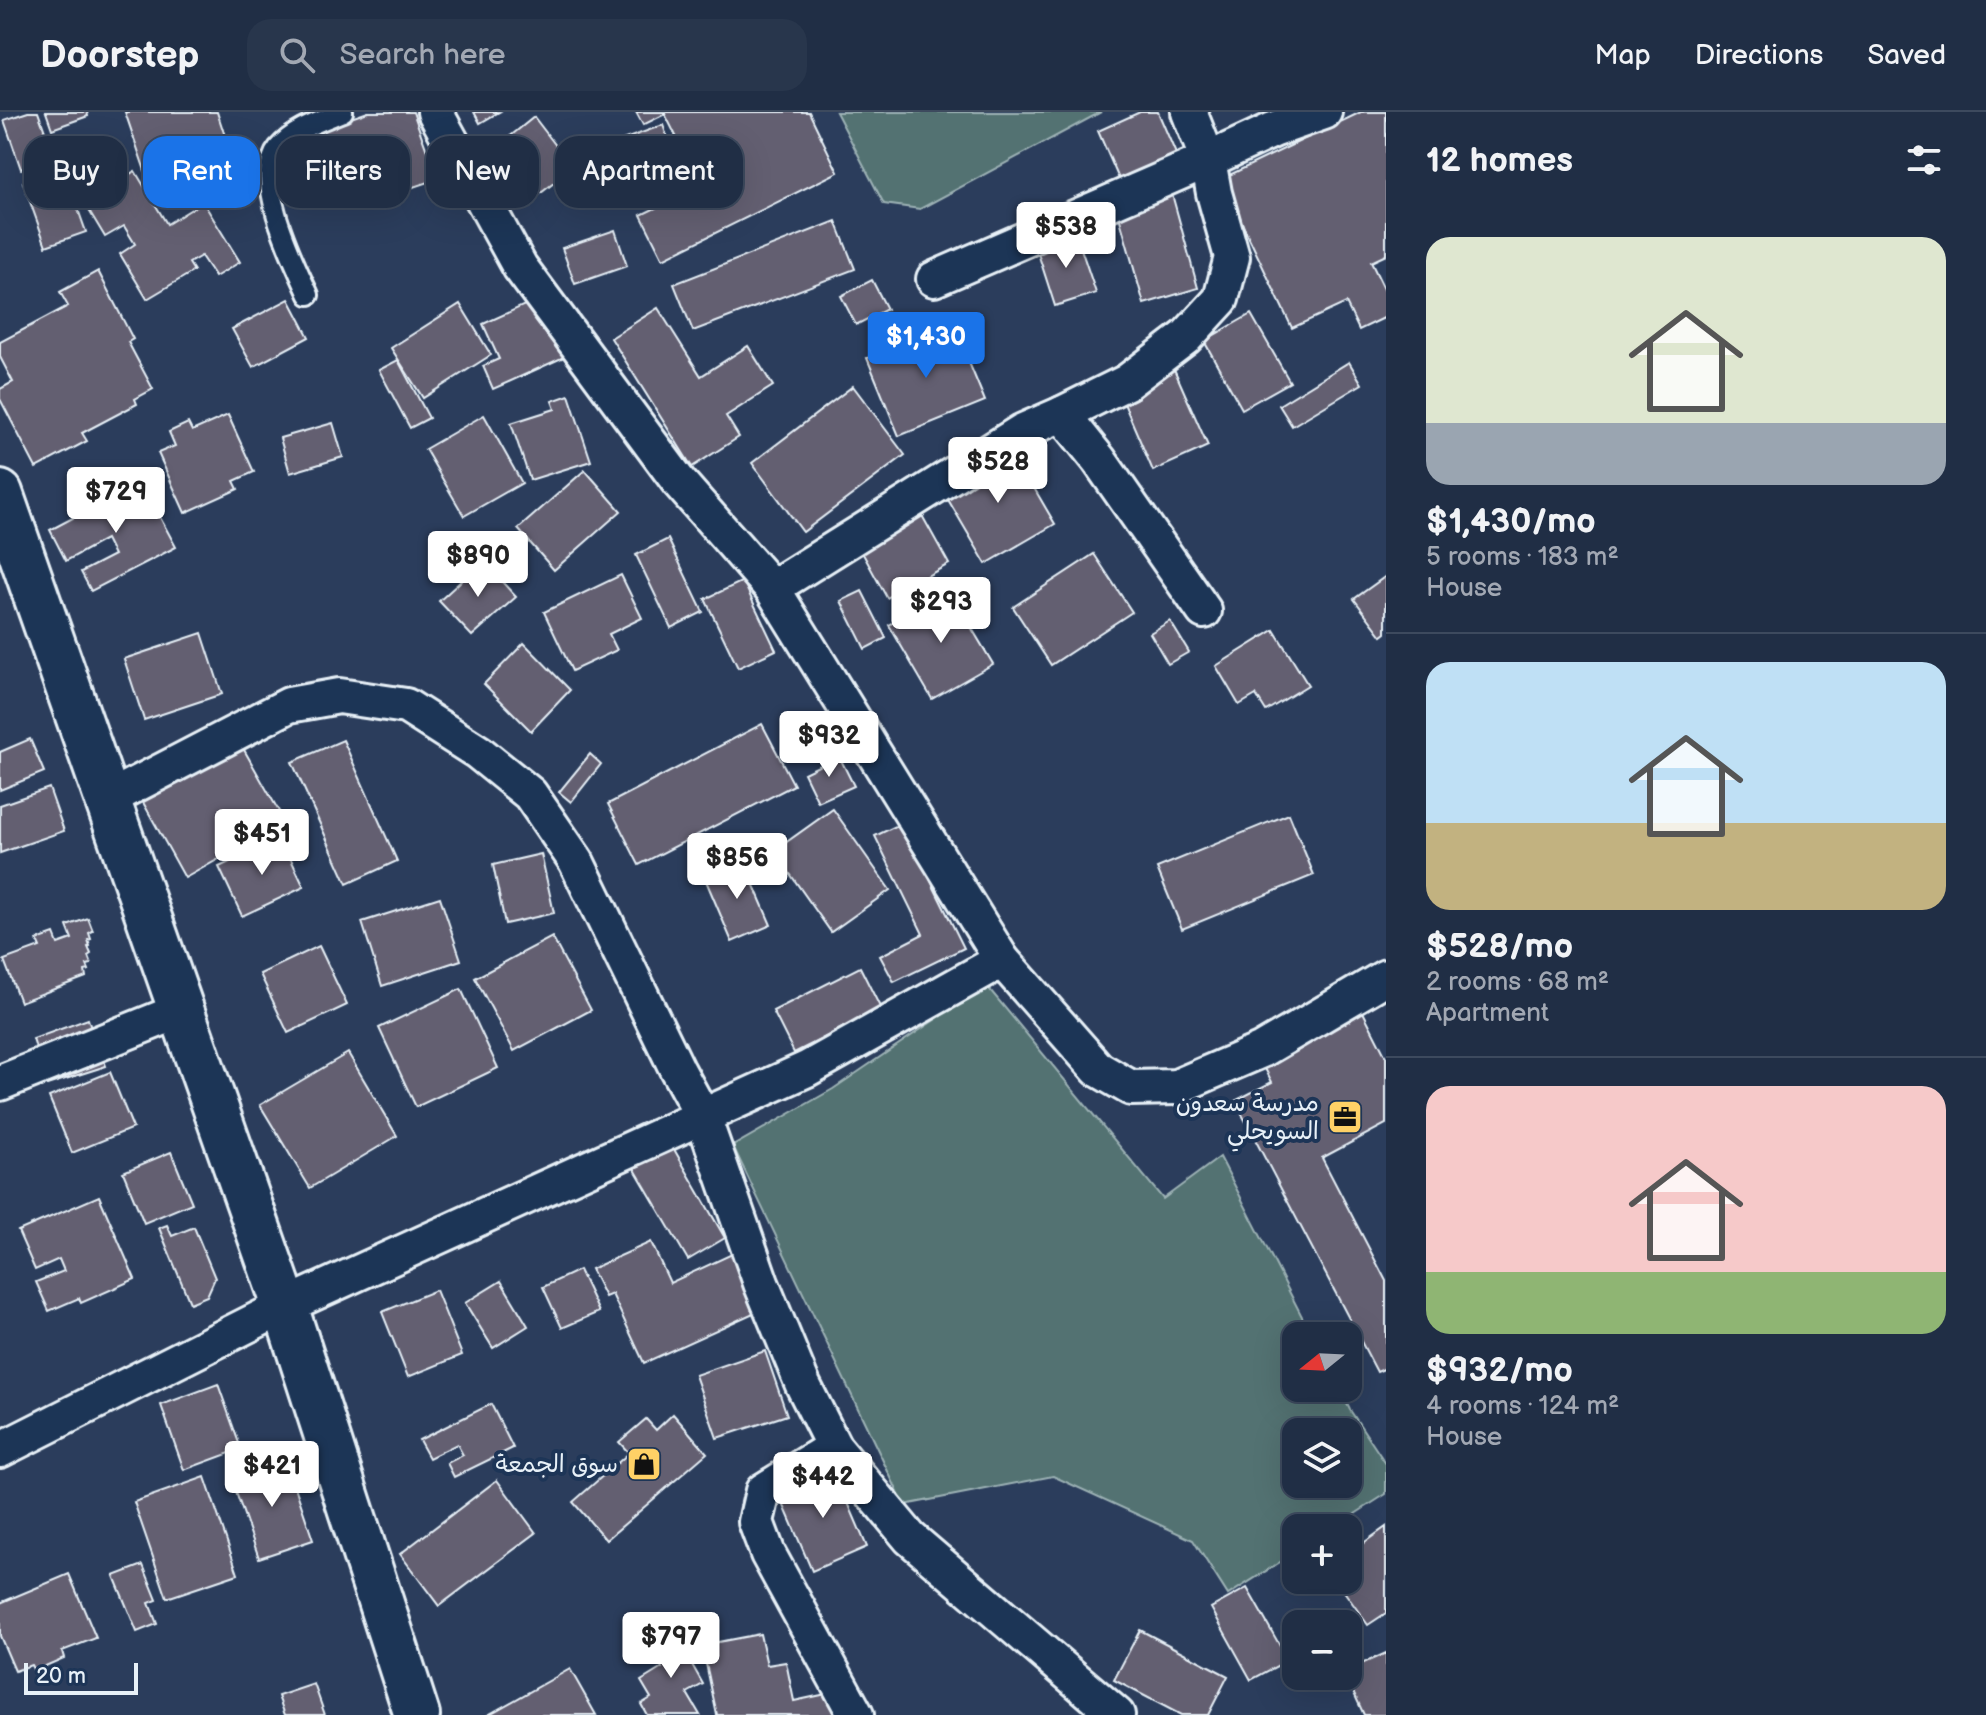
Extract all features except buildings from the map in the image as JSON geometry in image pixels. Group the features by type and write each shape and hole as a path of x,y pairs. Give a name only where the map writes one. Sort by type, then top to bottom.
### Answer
{"street":[{"path":"435,112 520,267 679,482 772,588 1002,960 1098,1069 1131,1088 1176,1087 1262,1050 1386,977"},
{"path":"772,588 1023,431 1127,382 1186,337 1221,299 1232,257 1208,160 1189,112"},
{"path":"934,279 1273,130 1324,112"},
{"path":"1062,414 1099,460 1204,611"},
{"path":"0,493 9,549 108,799 182,1010 285,1306 417,1715"},
{"path":"108,799 289,705 339,696 406,706 478,752 530,794 576,861 703,1117 761,1283 803,1385 834,1447 910,1538 1117,1715"},
{"path":"0,1450 285,1306 807,1069 1002,960"},
{"path":"0,1083 182,1010"},
{"path":"834,1447 763,1491 756,1522 768,1554 856,1715"}],"lane":[{"path":"309,295 281,233 271,188 272,158 295,132 343,112"}],"green space":[{"path":"836,112 1101,112 920,209 884,204"},
{"path":"986,985 1163,1199 1220,1157 1305,1322 1282,1322 1282,1402 1346,1402 1355,1418 1282,1418 1282,1498 1362,1498 1362,1428 1386,1464 1386,1494 1355,1514 1282,1514 1282,1561 1228,1595 1193,1540 1053,1476 904,1505 733,1146 833,1089"}],"place":[{"name":"مدرسة سعدون السويحلي","path":"1345,1117"},
{"name":"سوق الجمعة","path":"644,1464"}]}
